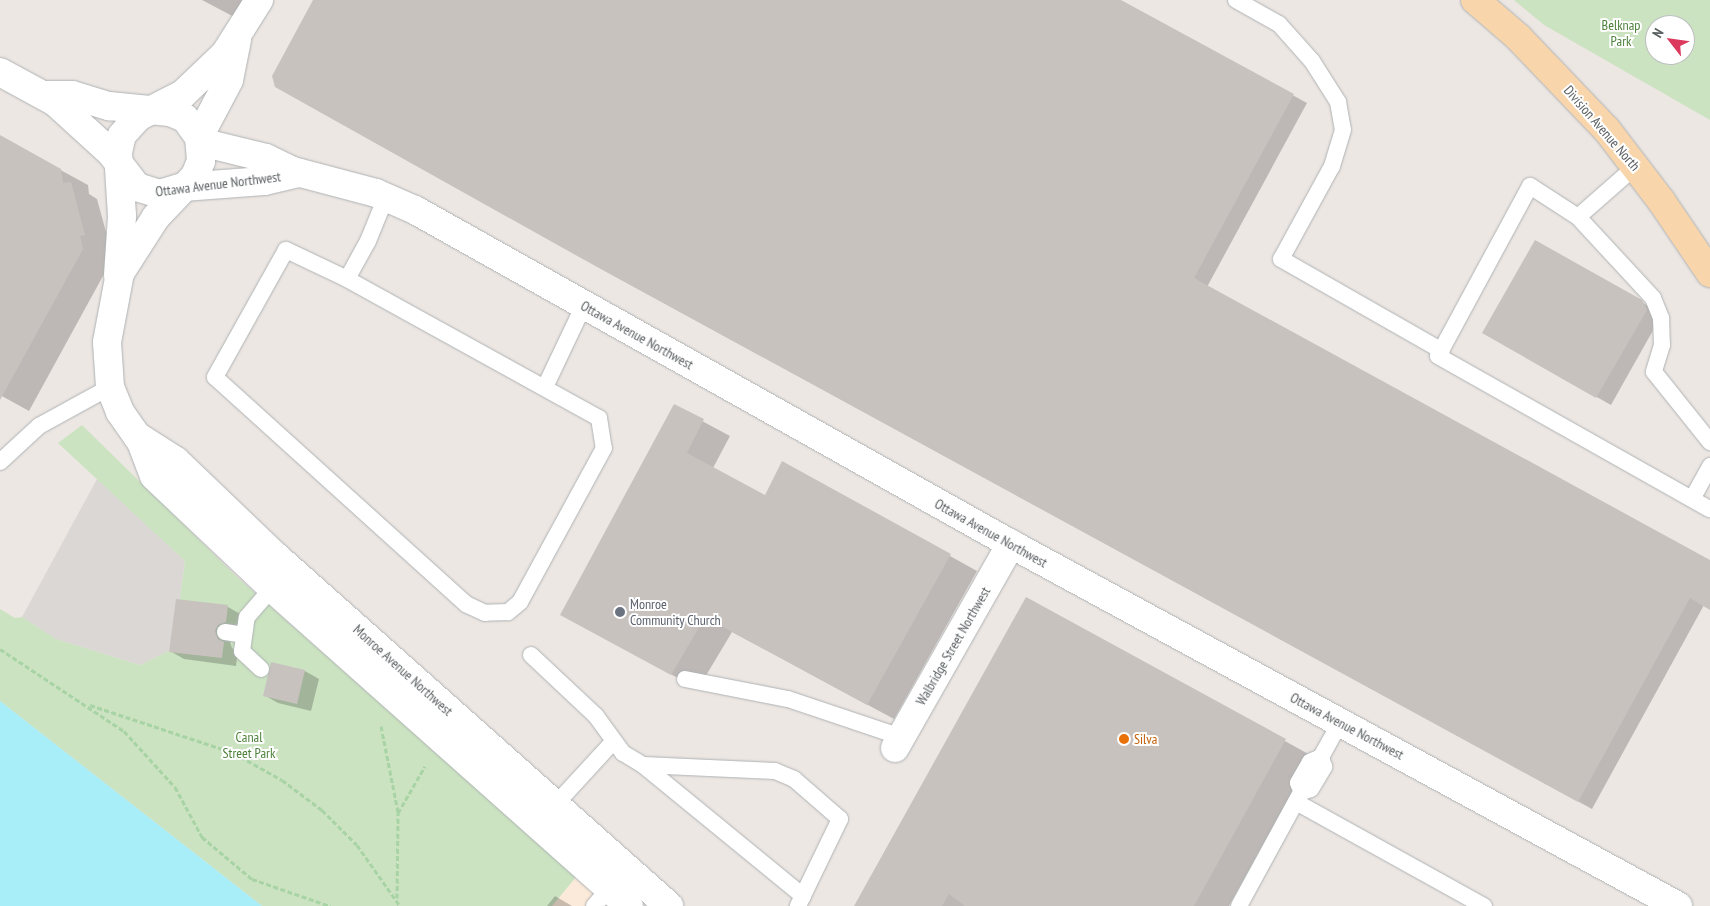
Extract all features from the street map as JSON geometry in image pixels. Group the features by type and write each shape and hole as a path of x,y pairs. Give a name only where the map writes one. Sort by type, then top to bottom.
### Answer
{"main road":[{"path":"120,164 120,143 126,128 138,117 154,111 183,94 237,39 259,0"},
{"name":"Division Avenue North","path":"1475,0 1554,73 1636,166 1710,273"},
{"path":"44,95 72,96 101,104 178,114 190,124 199,137 229,80 237,39"},
{"path":"0,72 44,95 120,164"},
{"name":"Ottawa Avenue Northwest","path":"199,137 213,146 266,158 299,173 386,197 427,216 584,306 1011,544 1678,906"},
{"name":"Monroe Avenue Northwest","path":"118,278 156,217 198,169 202,153 199,137"},
{"name":"Ottawa Avenue Northwest","path":"120,164 131,182 145,191 168,193 183,187 264,181 299,173"},
{"name":"Monroe Avenue Northwest","path":"120,164 118,278 106,356 110,387 120,412 137,436 154,476 272,588 611,900"},
{"name":"Monroe Avenue Northwest","path":"137,436 176,462 273,554 668,906"},
{"name":"Walbridge Street Northwest","path":"898,742 1011,544"}],"lane":[{"path":"1236,0 1279,24 1312,61 1338,102 1343,130 1332,166 1281,258 1442,351"},
{"path":"1578,217 1636,166"},
{"path":"1710,442 1654,372 1662,346 1661,318 1653,298 1578,217 1530,186 1438,356 1710,509"},
{"path":"347,279 368,241 386,197"},
{"path":"286,250 347,279 545,387 599,418 604,448 520,602 508,612 485,613 459,598 215,377 286,250"},
{"path":"545,387 584,306"},
{"path":"0,462 39,426 110,387"},
{"path":"1692,498 1710,466"},
{"path":"261,669 242,651 244,635 247,617 272,588"},
{"path":"225,632 244,635"},
{"path":"532,656 596,716 612,742 622,753 643,765 801,901 840,819 794,779 765,768 643,765"},
{"path":"685,679 788,699 898,742"},
{"path":"1239,906 1299,797 1298,783 1310,762 1321,757 1340,722"},
{"path":"555,805 612,742"},
{"path":"1299,797 1484,906"},
{"path":"611,900 618,881 628,881 668,906"}],"path":[{"path":"0,649 85,703 124,731 152,760 174,787 202,837 252,879 330,906"},
{"path":"85,703 234,753 282,780 322,810 357,845 397,898 400,906"},
{"path":"381,726 398,813 397,898"},
{"path":"398,813 425,766"}],"shaded area":[{"path":"97,479 185,561 173,649 140,665 56,639 22,617"},
{"path":"576,877 609,906 552,906"}],"green space":[{"name":"Belknap Park","path":"1514,0 1710,0 1710,120 1544,25"},
{"name":"Canal Street Park","path":"82,425 237,577 576,877 552,906 262,906 0,701 0,609 15,618 22,617 56,639 140,665 173,649 185,561 58,443"}],"water":[{"path":"0,701 262,906 0,906"}],"building":[{"path":"313,0 1121,0 1294,94 1194,278 1710,560 1710,610 1690,598 1578,802 579,257 275,87 272,76"},
{"path":"0,135 61,169 63,183 71,182 85,235 80,236 83,249 0,400"},
{"path":"1535,240 1642,300 1647,310 1596,398 1482,333"},
{"path":"674,404 704,419 687,453 765,495 782,461 951,554 867,705 705,617 671,675 560,615"},
{"path":"1026,597 1286,739 1194,906 965,906 949,894 942,906 854,906"},
{"path":"176,599 228,605 226,622 218,625 215,631 218,639 224,642 222,658 169,652"},
{"path":"271,662 305,670 297,704 263,696"}],"place":[{"name":"Monroe Community Church","path":"620,612"},
{"name":"Silva","path":"1124,739"}]}
